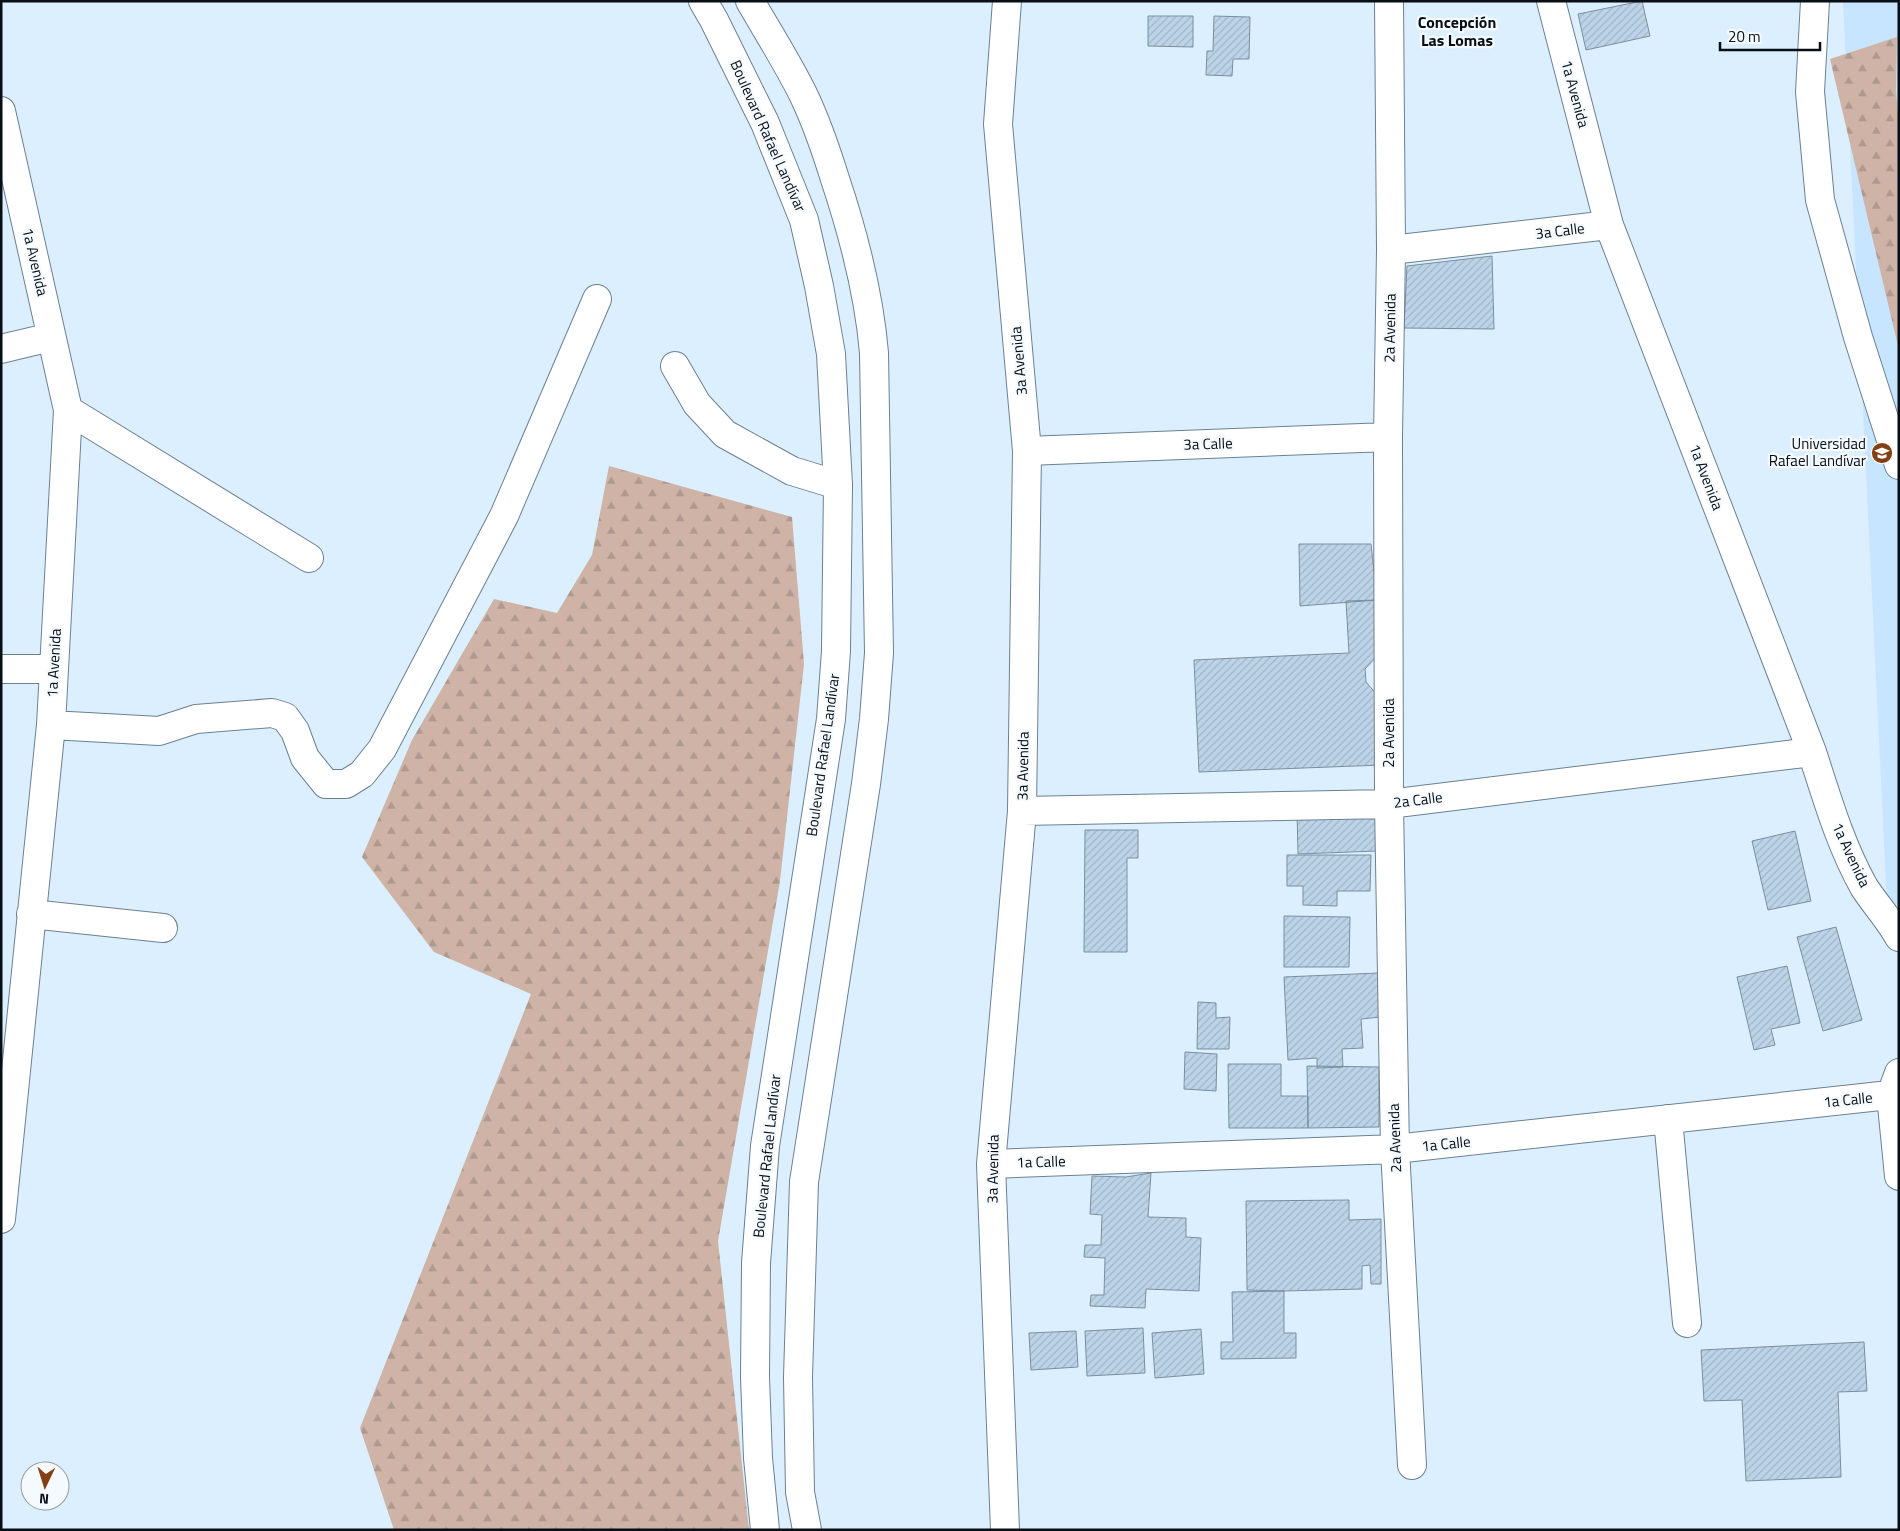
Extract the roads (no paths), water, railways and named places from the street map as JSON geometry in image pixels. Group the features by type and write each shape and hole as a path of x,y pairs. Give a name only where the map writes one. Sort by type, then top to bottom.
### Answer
{"street":[{"name":"Boulevard Rafael Landívar","path":"703,1 765,123 804,220 819,286 831,354 838,485 836,651 831,719 765,1146 756,1263 755,1377 758,1458 765,1530"},
{"path":"750,1 799,87 822,140 849,220 871,317 874,353 878,644 876,700 849,905 804,1182 798,1377 800,1492 807,1530"},
{"name":"3a Avenida","path":"1005,1530 991,1164 1022,811 1027,452 998,124 1007,1"},
{"name":"2a Avenida","path":"1389,1 1391,250 1388,437 1389,804 1395,1149 1412,1465"},
{"name":"1a Avenida","path":"1551,1 1609,225 1812,752 1838,833 1865,887 1899,937"},
{"path":"1815,1 1810,92 1820,200 1858,337 1899,465"},
{"name":"1a Avenida","path":"1,1219 10,1047 31,914 51,725 68,410 2,118"},
{"name":"3a Calle","path":"1391,250 1609,225"},
{"path":"51,725 159,731 196,719 272,714 285,717 296,731 305,758 326,784 346,784 362,774 377,756 386,741 504,516 597,299"},
{"path":"1,349 51,337"},
{"path":"675,366 698,404 725,434 792,471 838,485"},
{"path":"68,410 309,558"},
{"name":"3a Calle","path":"1027,452 1388,437"},
{"path":"1,669 53,670"},
{"name":"2a Calle","path":"1022,811 1389,804 1812,752"},
{"path":"31,914 163,928"},
{"path":"1896,1088 1899,1176"},
{"name":"1a Calle","path":"991,1164 1395,1149 1668,1119 1896,1088"},
{"path":"1668,1119 1687,1323"}],"place":[{"name":"Universidad Rafael Landívar","path":"1882,453"}],"district":[{"name":"Concepción Las Lomas","path":"1457,31"}]}
